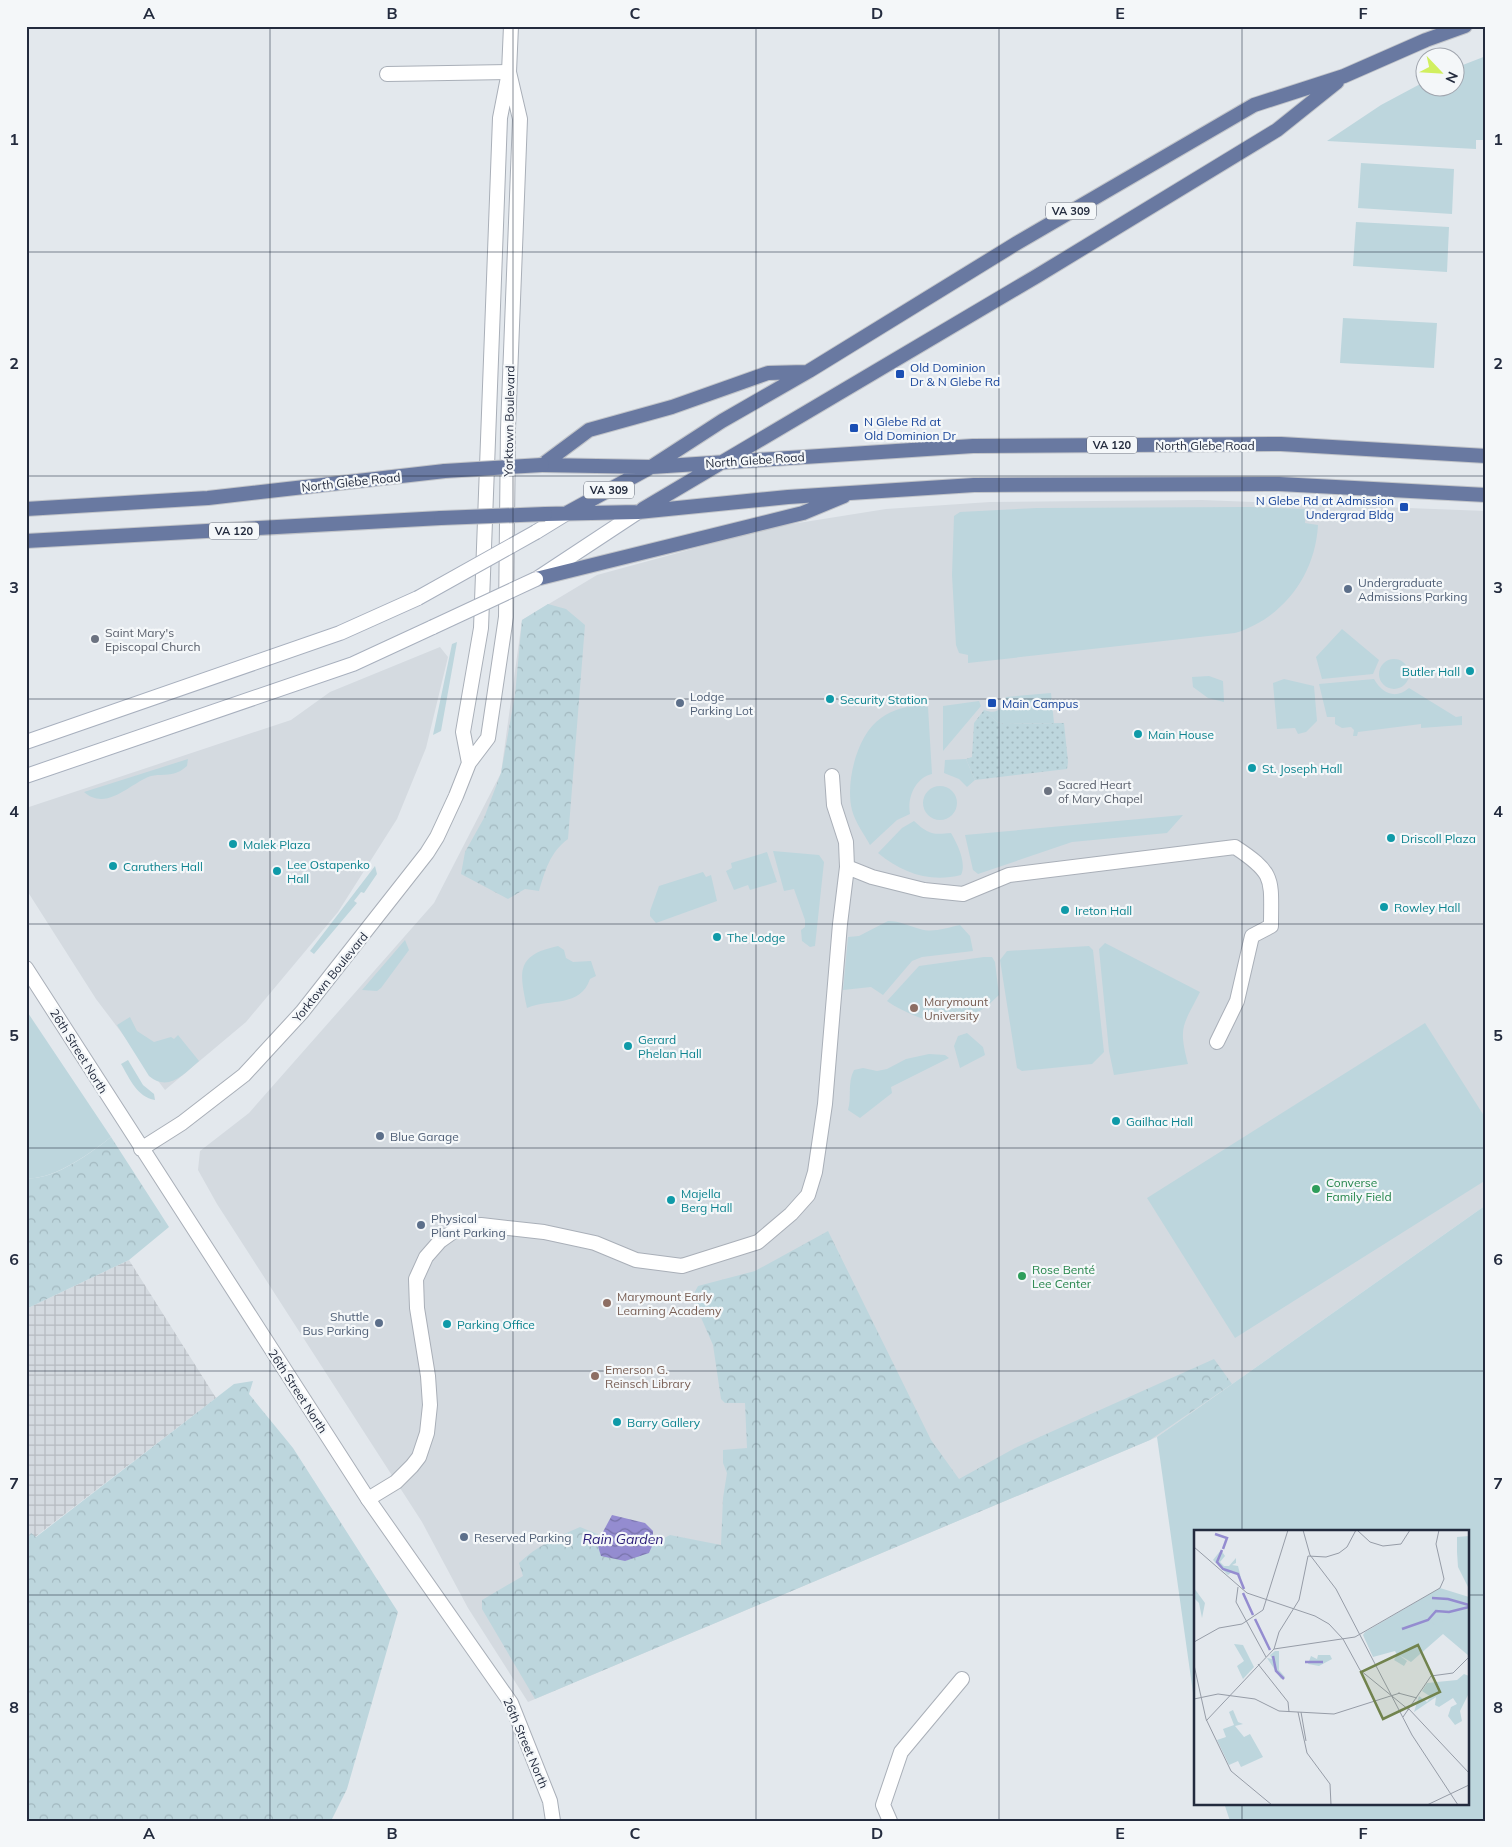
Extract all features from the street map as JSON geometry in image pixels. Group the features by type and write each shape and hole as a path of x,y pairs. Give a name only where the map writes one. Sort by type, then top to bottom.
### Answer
{"main road":[{"name":"VA 309","path":"567,513 651,467 722,421 809,371 1017,243 1254,105 1344,76 1426,40 1465,26"},
{"name":"VA 309","path":"638,512 1037,276 1277,130 1344,76"},
{"path":"542,465 589,430 668,408 768,373 809,371"},
{"name":"North Glebe Road","path":"26,509 208,498 445,471 542,465 651,467 973,446 1281,444 1486,456"},
{"name":"VA 120","path":"26,542 442,518 638,512 856,491 974,485 1279,484 1486,495"},
{"path":"536,579 803,513 856,491"}],"street":[{"name":"Yorktown Boulevard","path":"469,763 462,732 481,628 500,118 509,72 511,26"},
{"name":"Yorktown Boulevard","path":"141,1149 182,1123 244,1075 302,1012 427,853 452,804 469,763 488,738 506,617 508,429 520,119 509,72"},
{"path":"387,74 509,72"},
{"name":"VA 309","path":"26,776 353,664 536,579 638,512"},
{"name":"VA 309","path":"26,742 340,634 418,598 567,513"},
{"path":"368,1499 396,1482 419,1457 424,1441 430,1405 428,1376 417,1308 416,1279 426,1257 440,1241 461,1226 481,1225 544,1232 595,1243 636,1260 682,1266 758,1242 791,1214 808,1195 815,1172 825,1104 840,924 847,867 846,842 834,805 832,776"},
{"path":"847,867 872,877 924,890 964,894 1009,875 1234,846 1260,863 1271,882 1271,926 1252,936 1237,1001 1217,1042"},
{"name":"26th Street North","path":"26,968 368,1499 511,1703 550,1802 553,1821"},
{"path":"890,1821 883,1805 901,1752 962,1680"}],"shaded area":[{"name":"Marymount University","path":"1202,500 1486,511 1486,1205 1157,1437 528,1702 468,1608 422,1522 217,1204 198,1170 200,1151 249,1113 434,903 501,773 522,620 597,575 773,527 886,509 990,502"},
{"path":"440,647 448,657 426,748 397,819 338,912 246,1022 165,1090 96,999 26,889 26,808 291,720 330,692"},
{"path":"129,1260 216,1398 35,1537 31,1534 26,1542 26,1309"}],"green space":[{"path":"1486,56 1486,140 1476,140 1476,149 1327,141 1381,105 1414,87 1414,98 1464,98 1464,65"},
{"path":"1361,163 1454,169 1452,214 1358,208"},
{"path":"1356,222 1449,227 1447,272 1353,266"},
{"path":"1343,318 1437,323 1434,368 1340,363"},
{"path":"1249,507 1306,509 1305,523 1318,525 1316,544 1303,578 1282,606 1252,626 1235,633 968,663 968,655 959,653 956,645 952,575 954,516 960,512 1037,508"},
{"path":"548,604 566,609 585,625 568,839 552,856 539,891 525,889 508,899 461,874 465,852 484,818 501,773 515,695 522,620"},
{"path":"1342,629 1379,660 1373,674 1322,679 1316,657"},
{"path":"457,642 441,731 433,735 452,644"},
{"path":"1394,659 1400,660 1408,668 1408,680 1400,688 1394,689 1388,688 1380,680 1379,674 1380,668 1388,660"},
{"path":"1209,676 1223,681 1224,702 1208,698 1193,687 1192,677"},
{"path":"1284,679 1314,686 1317,721 1306,732 1298,734 1295,728 1277,729 1273,683"},
{"path":"1374,679 1381,688 1389,693 1399,694 1409,688 1456,717 1462,716 1462,725 1421,728 1421,724 1358,732 1357,736 1353,736 1354,730 1351,727 1342,728 1335,724 1335,717 1327,717 1319,684"},
{"path":"1051,693 1054,723 1004,724 997,722 984,710 993,712 998,710 1006,697"},
{"path":"979,701 981,706 943,751 943,706"},
{"path":"921,704 928,707 932,774 921,780 914,789 911,795 910,814 897,820 870,845 855,819 850,799 852,773 859,747 865,735 881,718 895,710"},
{"path":"984,710 997,722 1004,724 1064,723 1067,769 975,780 966,759 972,757 974,723"},
{"path":"188,759 187,766 179,772 151,776 110,798 101,799 84,792"},
{"path":"966,759 975,780 967,787 959,779 944,773 945,760"},
{"path":"940,786 952,791 957,803 952,815 940,820 928,815 923,803 928,791"},
{"path":"1183,815 1167,833 1072,842 978,874 973,870 965,835"},
{"path":"914,821 931,833 951,833 962,859 963,870 961,875 938,878 927,877 907,871 878,853 902,828"},
{"path":"773,851 819,855 824,862 815,946 810,947 802,941 801,930 805,927 805,920 794,889 784,891"},
{"path":"767,852 777,882 750,890 748,885 734,890 726,871 732,868 731,863"},
{"path":"375,866 377,874 364,893 361,892 354,901 357,903 314,954 310,951"},
{"path":"703,872 706,877 711,875 717,901 656,923 650,916 650,911 659,886"},
{"path":"888,921 930,930 940,930 960,925 970,936 973,951 922,957 912,961 883,995 871,987 843,990 848,937 859,936"},
{"path":"405,940 409,950 381,988 377,991 362,990"},
{"path":"1105,943 1200,992 1184,1026 1183,1042 1188,1064 1114,1075 1109,1051 1099,949"},
{"path":"558,946 564,950 566,958 573,962 591,961 596,976 590,979 585,988 572,998 527,1008 522,974 524,966 534,954"},
{"path":"1089,946 1093,950 1104,1052 1092,1064 1022,1071 1017,1068 1000,960 1007,951"},
{"path":"992,957 995,962 999,995 985,1008 968,1017 960,1017 953,1012 946,1012 936,1022 904,1011 887,1001 919,966"},
{"path":"26,1010 111,1137 71,1165 36,1178 26,1178"},
{"path":"130,1017 137,1031 154,1042 171,1037 174,1039 178,1035 199,1061 175,1080 169,1082 156,1081 149,1076 117,1025"},
{"name":"Converse Family Field","path":"1425,1023 1486,1119 1486,1180 1235,1338 1147,1198"},
{"path":"967,1033 983,1047 985,1055 960,1068 954,1046 958,1036"},
{"path":"929,1054 945,1055 949,1058 891,1087 892,1093 860,1118 848,1110 854,1070 863,1068 877,1071 887,1069 906,1059"},
{"path":"128,1060 143,1085 154,1094 155,1100 143,1095 131,1081 121,1064"},
{"path":"111,1137 169,1227 129,1260 26,1309 26,1178 37,1178 59,1171 93,1151"},
{"path":"1486,1205 1486,1821 1230,1821 1224,1804 1470,1804 1470,1530 1194,1530 1194,1700 1157,1437"},
{"path":"828,1231 931,1440 959,1479 1015,1448 1214,1359 1232,1384 1150,1440 535,1699 482,1609 482,1600 523,1576 519,1563 533,1552 555,1538 580,1527 602,1536 597,1543 649,1553 653,1544 670,1535 721,1545 723,1498 727,1473 723,1463 723,1450 747,1448 745,1403 725,1403 721,1399 713,1345 692,1297 698,1286 755,1271"},
{"path":"253,1381 249,1394 293,1448 398,1612 347,1789 331,1821 26,1821 26,1542 31,1533 36,1537 234,1384"}],"water":[{"name":"Rain Garden","path":"612,1515 645,1523 653,1531 653,1544 649,1553 625,1561 601,1556 597,1543"}],"place":[{"name":"Old Dominion Dr & N Glebe Rd","path":"900,374"},
{"name":"N Glebe Rd at Old Dominion Dr","path":"854,428"},
{"name":"N Glebe Rd at Admission Undergrad Bldg","path":"1404,507"},
{"name":"Undergraduate Admissions Parking","path":"1348,589"},
{"name":"Saint Mary's Episcopal Church","path":"95,639"},
{"name":"Butler Hall","path":"1470,671"},
{"name":"Security Station","path":"830,699"},
{"name":"Lodge Parking Lot","path":"680,703"},
{"name":"Main Campus","path":"992,703"},
{"name":"Main House","path":"1138,734"},
{"name":"St. Joseph Hall","path":"1252,768"},
{"name":"Sacred Heart of Mary Chapel","path":"1048,791"},
{"name":"Driscoll Plaza","path":"1391,838"},
{"name":"Malek Plaza","path":"233,844"},
{"name":"Caruthers Hall","path":"113,866"},
{"name":"Lee Ostapenko Hall","path":"277,871"},
{"name":"Rowley Hall","path":"1384,907"},
{"name":"Ireton Hall","path":"1065,910"},
{"name":"The Lodge","path":"717,937"},
{"name":"Marymount University","path":"914,1008"},
{"name":"Gerard Phelan Hall","path":"628,1046"},
{"name":"Gailhac Hall","path":"1116,1121"},
{"name":"Blue Garage","path":"380,1136"},
{"name":"Converse Family Field","path":"1316,1189"},
{"name":"Majella Berg Hall","path":"671,1200"},
{"name":"Physical Plant Parking","path":"421,1225"},
{"name":"Rose Benté Lee Center","path":"1022,1276"},
{"name":"Marymount Early Learning Academy","path":"607,1303"},
{"name":"Shuttle Bus Parking","path":"379,1323"},
{"name":"Parking Office","path":"447,1324"},
{"name":"Emerson G. Reinsch Library","path":"595,1376"},
{"name":"Barry Gallery","path":"617,1422"},
{"name":"Reserved Parking","path":"464,1537"}]}
